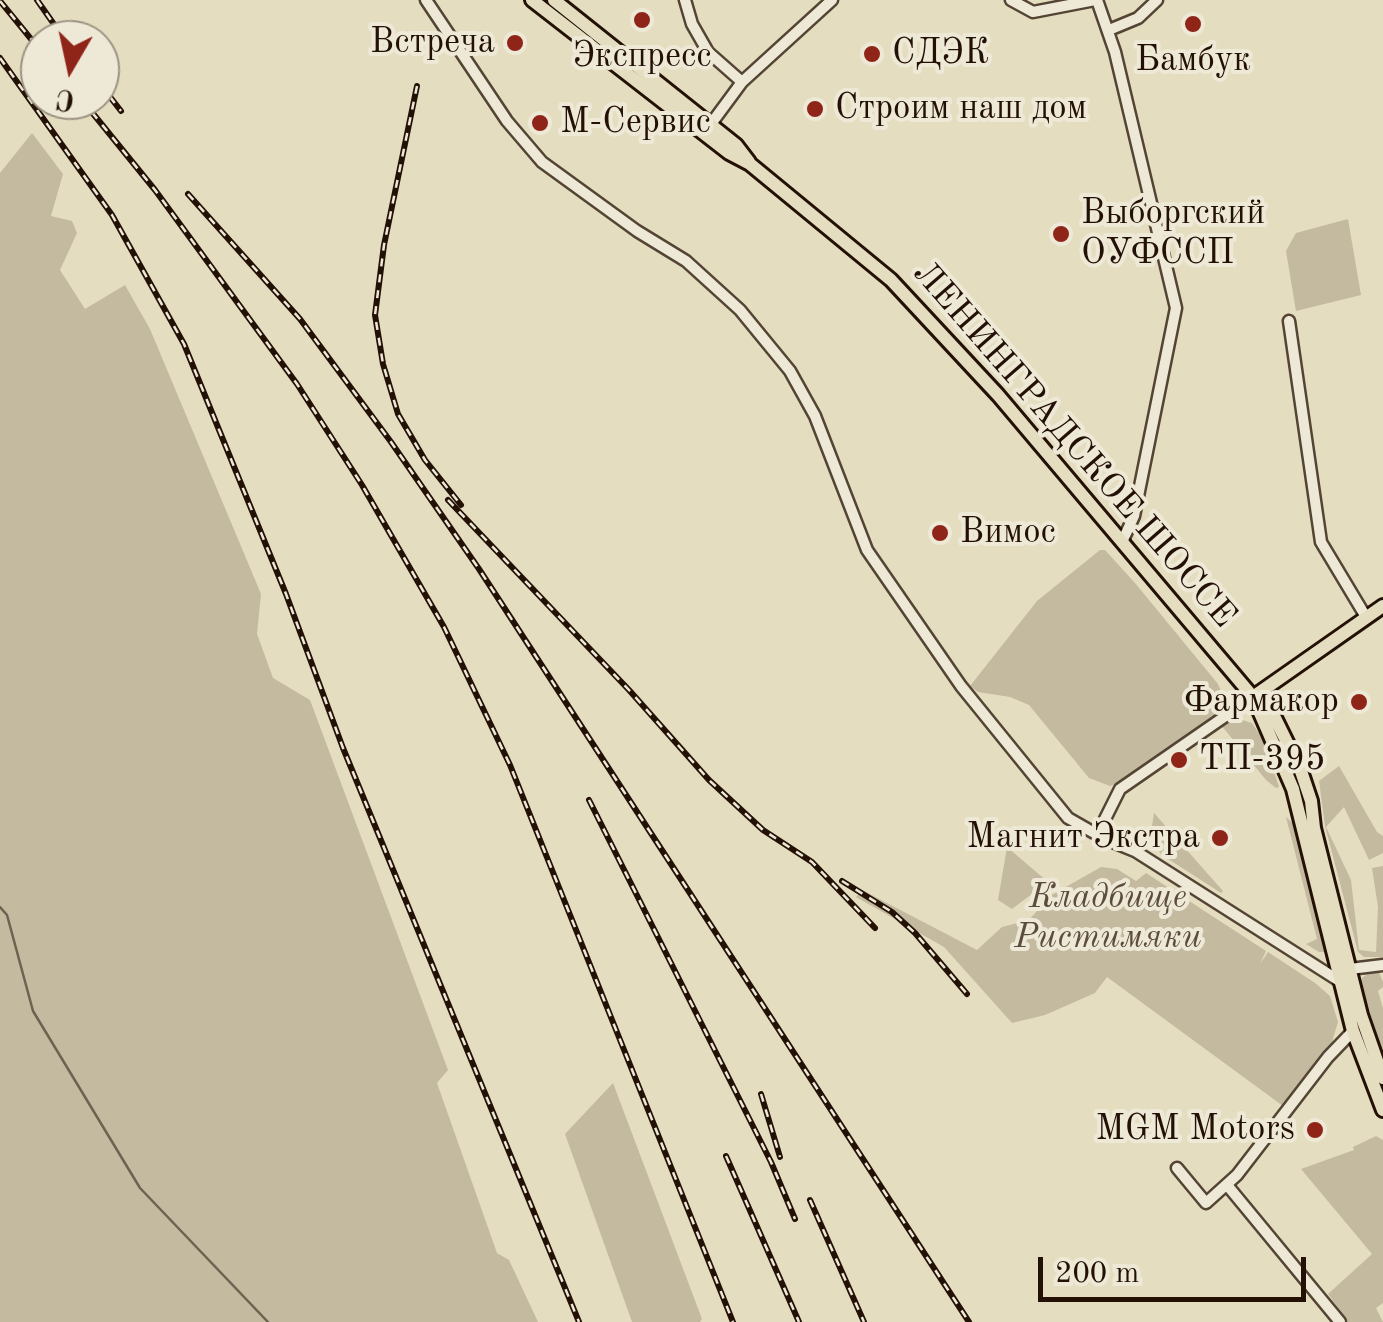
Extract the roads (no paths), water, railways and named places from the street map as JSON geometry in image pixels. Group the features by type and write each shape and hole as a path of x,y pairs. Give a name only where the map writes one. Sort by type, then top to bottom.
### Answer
{"main road":[{"name":"ЛЕНИНГРАДСКОЕ ШОССЕ","path":"532,0 707,129 736,145 750,164 891,280 940,328 1252,697 1274,716 1301,771 1361,1015 1383,1078"},
{"name":"ЛЕНИНГРАДСКОЕ ШОССЕ","path":"554,0 707,129"},
{"path":"1252,697 1383,606"},
{"name":"ЛЕНИНГРАДСКОЕ ШОССЕ","path":"1252,697 1293,789 1340,982 1383,1110"}],"street":[{"path":"426,0 506,122 542,162 637,231 686,261 740,310 790,370 816,416 867,550 987,719 1068,818 1135,850 1340,982"},
{"path":"685,0 692,24 708,52 742,82"},
{"path":"707,129 742,82 832,0"},
{"path":"1011,0 1033,12 1096,0 1109,30 1176,308 1134,516 1122,542"},
{"path":"1109,30 1138,18 1157,0"},
{"path":"1288,320 1321,542 1366,616"},
{"path":"1097,835 1120,789 1252,697"},
{"path":"1350,969 1383,965"},
{"path":"1178,1168 1206,1203 1228,1185 1328,1057 1354,1031"},
{"path":"1228,1185 1340,1322"}],"waterway":[{"path":"0,907 7,915 33,1011 140,1188 268,1322"}],"railway":[{"path":"37,0 51,20"},
{"path":"0,1 20,26"},
{"path":"0,58 112,215 184,344 286,594 343,748 579,1322"},
{"path":"417,86 384,245 375,315 383,364 398,414 425,460 461,505"},
{"path":"98,120 155,190 297,384 362,485 444,627 510,765 733,1322"},
{"path":"188,194 300,319 479,569 969,1322"},
{"path":"448,500 709,780 763,830 812,862 875,928"},
{"path":"589,800 771,1162 795,1219"},
{"path":"842,881 892,912 967,994"},
{"path":"761,1094 780,1157"},
{"path":"726,1156 799,1322"},
{"path":"810,1200 864,1322"}],"place":[{"name":"Экспресс","path":"642,20"},
{"name":"Бамбук","path":"1193,24"},
{"name":"Встреча","path":"515,43"},
{"name":"СДЭК","path":"872,54"},
{"name":"Строим наш дом","path":"815,109"},
{"name":"М-Сервис","path":"540,123"},
{"name":"Выборгский ОУФССП","path":"1061,234"},
{"name":"Вимос","path":"940,533"},
{"name":"Фармакор","path":"1359,702"},
{"name":"ТП-395","path":"1179,760"},
{"name":"Магнит Экстра","path":"1220,838"},
{"name":"MGM Motors","path":"1315,1130"}],"park label":[{"name":"Кладбище Ристимяки","path":"1108,918"}]}
